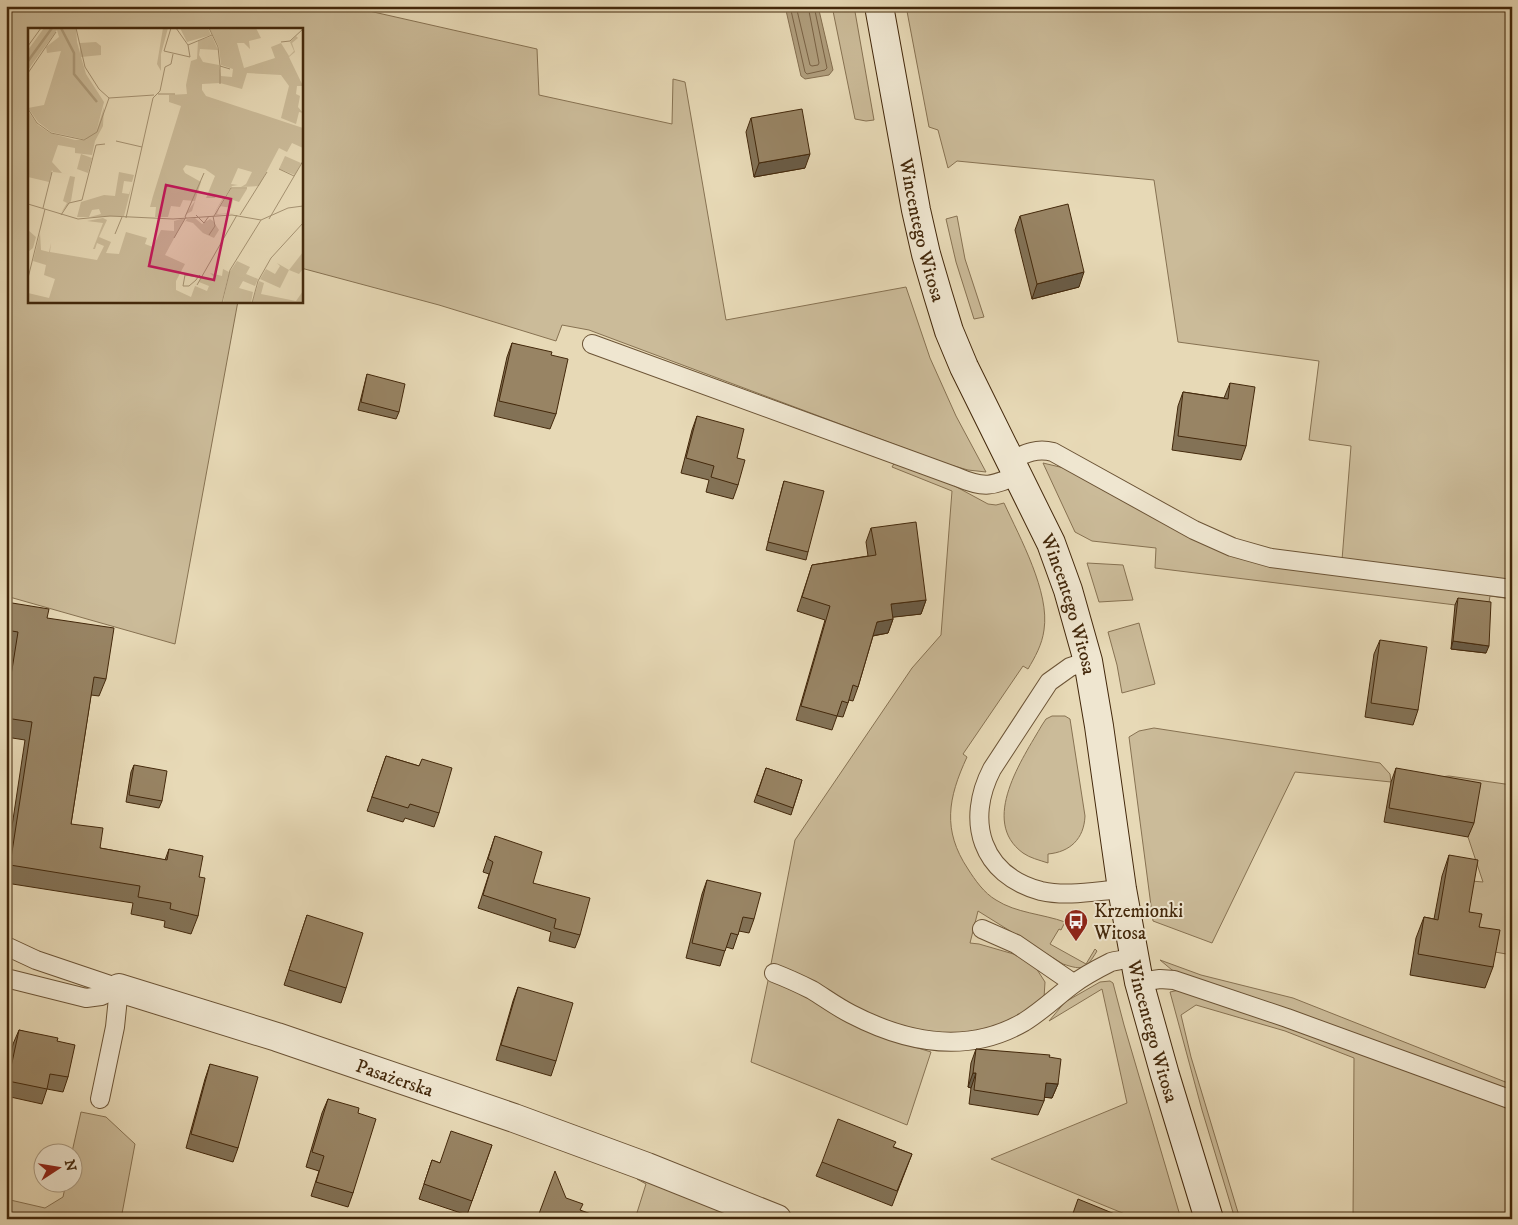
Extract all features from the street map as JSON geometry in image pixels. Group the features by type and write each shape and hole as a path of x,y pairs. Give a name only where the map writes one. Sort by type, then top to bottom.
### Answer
{"street":[{"name":"Wincentego Witosa","path":"879,6 916,210 938,295 964,368 1051,543 1068,590 1088,661 1136,970 1165,1075 1209,1219"},
{"name":"Pasażerska","path":"120,988 277,1037 514,1118 777,1219"}],"lane":[{"path":"592,344 973,484 985,486 998,484 1033,450 1044,450 1053,452 1194,530 1232,547 1271,558 1512,589"},
{"path":"1088,661 1070,667 1049,682 988,776 980,800 978,823 983,841 993,861 1006,875 1022,884 1043,891 1064,894 1122,889"},
{"path":"982,929 1016,944 1073,983"},
{"path":"6,946 36,960 120,988"},
{"path":"774,973 811,990 850,1014 880,1028 911,1038 941,1042 960,1042 1002,1034 1044,1009 1073,983 1112,962 1160,979 1174,980 1287,1018 1512,1100"},
{"path":"6,978 86,998 101,996 120,988"},
{"path":"100,1099 115,1026 120,988"}],"shaded area":[{"path":"6,6 347,6 537,49 539,95 672,124 673,79 685,82 726,320 906,287 930,358 956,416 986,472 968,470 947,464 589,330 562,325 556,341 439,305 302,268 302,28 28,28 28,302 238,302 175,644 6,596"},
{"path":"832,6 854,6 874,120 855,119"},
{"path":"906,6 1512,6 1512,582 1342,560 1351,446 1309,440 1319,361 1178,342 1154,180 957,161 948,168 938,130 929,127"},
{"path":"957,216 965,259 984,317 974,319 956,262 946,219"},
{"path":"895,462 951,484 988,504 1004,503 1032,565 1043,599 1044,630 1036,655 1028,669 1023,666 963,754 967,757 955,786 952,800 951,827 954,841 960,855 980,886 996,900 1021,911 1065,922 1050,944 1086,964 1095,949 1097,951 1090,962 1084,967 1080,968 1063,964 978,911 970,943 1017,955 1036,968 1045,982 1044,998 1028,1010 1003,1024 979,1032 938,1036 881,1022 798,976 771,964 795,840 912,668 941,635 952,491 892,467"},
{"path":"1043,463 1064,468 1191,537 1512,593 1512,599 1490,596 1488,609 1155,568 1156,548 1092,541 1075,532"},
{"path":"1087,563 1123,565 1133,600 1099,602"},
{"path":"1139,623 1155,684 1122,693 1108,632"},
{"path":"1052,716 1065,716 1070,719 1085,816 1079,838 1069,847 1056,853 1048,854 1048,863 1026,855 1010,840 1005,824 1005,807 1009,789 1025,754 1046,719"},
{"path":"1154,728 1380,763 1390,774 1391,782 1295,772 1212,943 1153,921 1129,737 1139,731"},
{"path":"1449,776 1512,785 1512,955 1472,948 1462,933 1471,881 1483,882 1468,837 1476,797 1440,777"},
{"path":"1160,960 1201,975 1293,998 1508,1083 1512,1068 1512,1092 1172,970"},
{"path":"769,976 895,1041 931,1052 907,1125 751,1062"},
{"path":"1110,981 1113,983 1181,1219 1137,1219 991,1159 1127,1103 1102,989 1049,1021 1065,1002 1100,982"},
{"path":"1179,990 1285,1024 1512,1109 1512,1219 1353,1219 1354,1058 1285,1031 1196,1005 1181,1015 1191,1057 1240,1219 1235,1219 1202,1110 1170,992"},
{"path":"81,1112 106,1117 135,1144 121,1219 6,1219 6,1199 45,1208 63,1197 64,1192 82,1192 82,1142 74,1142"},
{"path":"646,1178 750,1219 635,1219 646,1184 637,1179"}],"water":[{"path":"785,6 818,6 833,70 829,75 805,79 801,76"}],"building":[{"path":"802,109 810,154 759,163 751,118"},
{"path":"1068,204 1084,272 1037,284 1020,216"},
{"path":"512,343 552,352 551,355 568,359 556,414 499,401"},
{"path":"367,374 405,384 399,412 361,402"},
{"path":"1230,383 1255,387 1246,446 1178,436 1183,392 1228,399"},
{"path":"697,416 744,429 737,458 745,460 738,485 711,477 714,466 686,458"},
{"path":"784,481 824,491 808,552 768,542"},
{"path":"916,522 926,600 891,604 893,619 877,622 858,687 853,685 848,703 842,701 837,716 801,706 830,606 802,597 812,565 876,555 871,528"},
{"path":"1458,598 1491,602 1489,646 1453,641"},
{"path":"6,602 49,609 47,618 114,628 106,679 94,677 71,824 103,828 100,848 167,860 169,849 203,856 199,877 205,878 198,916 170,909 171,903 138,897 140,886 10,865 32,722 6,718 6,707 18,632 6,630"},
{"path":"1380,640 1427,647 1418,710 1371,703"},
{"path":"386,756 419,766 422,759 452,768 439,813 410,804 408,808 372,797"},
{"path":"134,765 167,771 162,801 129,795"},
{"path":"766,768 802,780 793,808 757,795"},
{"path":"1396,768 1481,783 1474,823 1389,808"},
{"path":"495,836 542,852 533,883 590,898 580,935 554,928 556,919 483,895 493,862 488,859"},
{"path":"1449,855 1478,860 1469,912 1482,914 1479,927 1500,930 1493,967 1418,954 1424,917 1438,920"},
{"path":"707,880 761,893 754,919 743,917 738,935 731,933 725,951 692,943"},
{"path":"307,915 363,933 346,988 289,970"},
{"path":"518,987 573,1003 556,1061 501,1045"},
{"path":"19,1030 58,1038 57,1041 75,1045 68,1077 50,1074 47,1089 8,1081"},
{"path":"976,1049 1050,1055 1049,1057 1061,1059 1058,1084 1046,1083 1044,1101 974,1090 976,1073 973,1073"},
{"path":"210,1064 258,1077 238,1148 191,1134"},
{"path":"328,1099 359,1108 358,1113 376,1119 353,1193 316,1182 324,1156 312,1152"},
{"path":"838,1119 896,1142 893,1147 912,1154 897,1191 822,1162"},
{"path":"451,1131 492,1145 472,1201 424,1184 432,1160 440,1163"},
{"path":"555,1171 566,1198 583,1204 580,1210 605,1219 537,1219"},
{"path":"1078,1199 1127,1219 1071,1219"}],"place":[{"name":"Krzemionki Witosa","path":"1076,942"}]}
